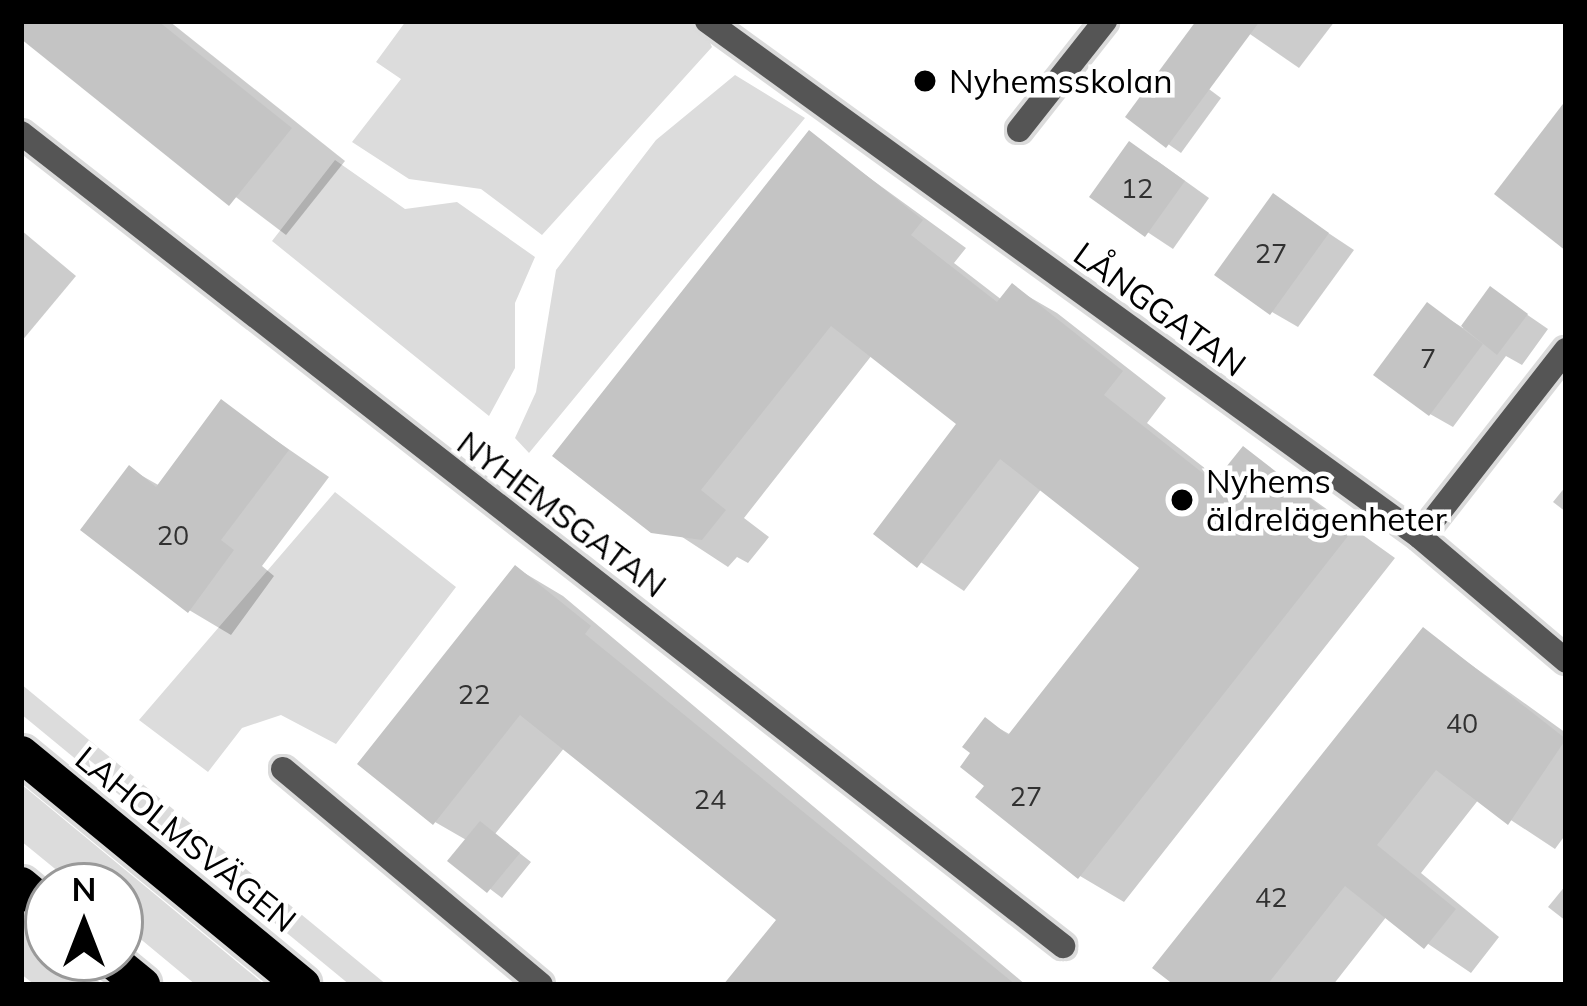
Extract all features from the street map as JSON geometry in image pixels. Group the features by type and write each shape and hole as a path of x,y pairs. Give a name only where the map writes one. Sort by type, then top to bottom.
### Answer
{"highway":[{"name":"LAHOLMSVÄGEN","path":"21,754 302,985"}],"street":[{"name":"LÅNGGATAN","path":"707,21 1420,538 1566,662"},
{"path":"1018,130 1105,21"},
{"name":"NYHEMSGATAN","path":"21,134 1063,946"},
{"path":"1420,538 1566,350"},
{"path":"283,769 541,985"}],"shaded area":[{"path":"406,21 700,21 712,47 542,235 481,189 409,179 352,142 401,79 376,62"},
{"path":"735,75 805,118 529,453 515,438 536,392 556,270 656,140"},
{"path":"335,160 405,209 457,202 535,257 515,303 515,368 489,416 272,241"},
{"path":"335,492 456,587 336,744 281,715 242,728 208,772 139,720"},
{"path":"21,684 387,985 350,985 21,714"},
{"path":"21,784 116,862 47,862 21,841"},
{"path":"144,885 265,985 196,985 144,942"},
{"path":"21,918 24,976 21,974"},
{"path":"31,982 103,985 35,985"}],"building":[{"path":"21,21 158,21 292,128 229,206 21,39"},
{"path":"1196,21 1260,21 1166,148 1125,117"},
{"path":"1566,100 1566,251 1494,194"},
{"name":"Nyhems äldrelägenheter","path":"809,130 923,220 911,235 997,302 1012,283 1123,371 1104,395 1214,482 1243,446 1352,531 1078,879 975,797 984,786 960,767 970,753 962,747 985,717 1008,735 1139,568 1000,459 917,568 873,534 956,424 831,326 701,490 726,510 702,540 651,533 552,456"},
{"path":"1129,141 1185,181 1145,237 1089,197"},
{"path":"1273,193 1329,233 1270,315 1214,275"},
{"path":"1490,286 1528,314 1497,355 1461,326"},
{"path":"1427,302 1483,344 1429,416 1373,375"},
{"path":"221,399 289,450 221,540 234,550 188,613 80,530 129,465 156,487"},
{"path":"515,565 591,626 585,634 1016,985 723,985 776,920 520,715 433,825 357,764"},
{"path":"1423,627 1566,739 1508,825 1436,770 1377,845 1456,909 1424,949 1345,886 1267,985 1174,985 1152,968"},
{"path":"480,821 520,853 487,893 447,861"}],"place":[{"name":"Nyhemsskolan","path":"925,81"},
{"name":"Nyhems äldrelägenheter","path":"1182,500"}]}
